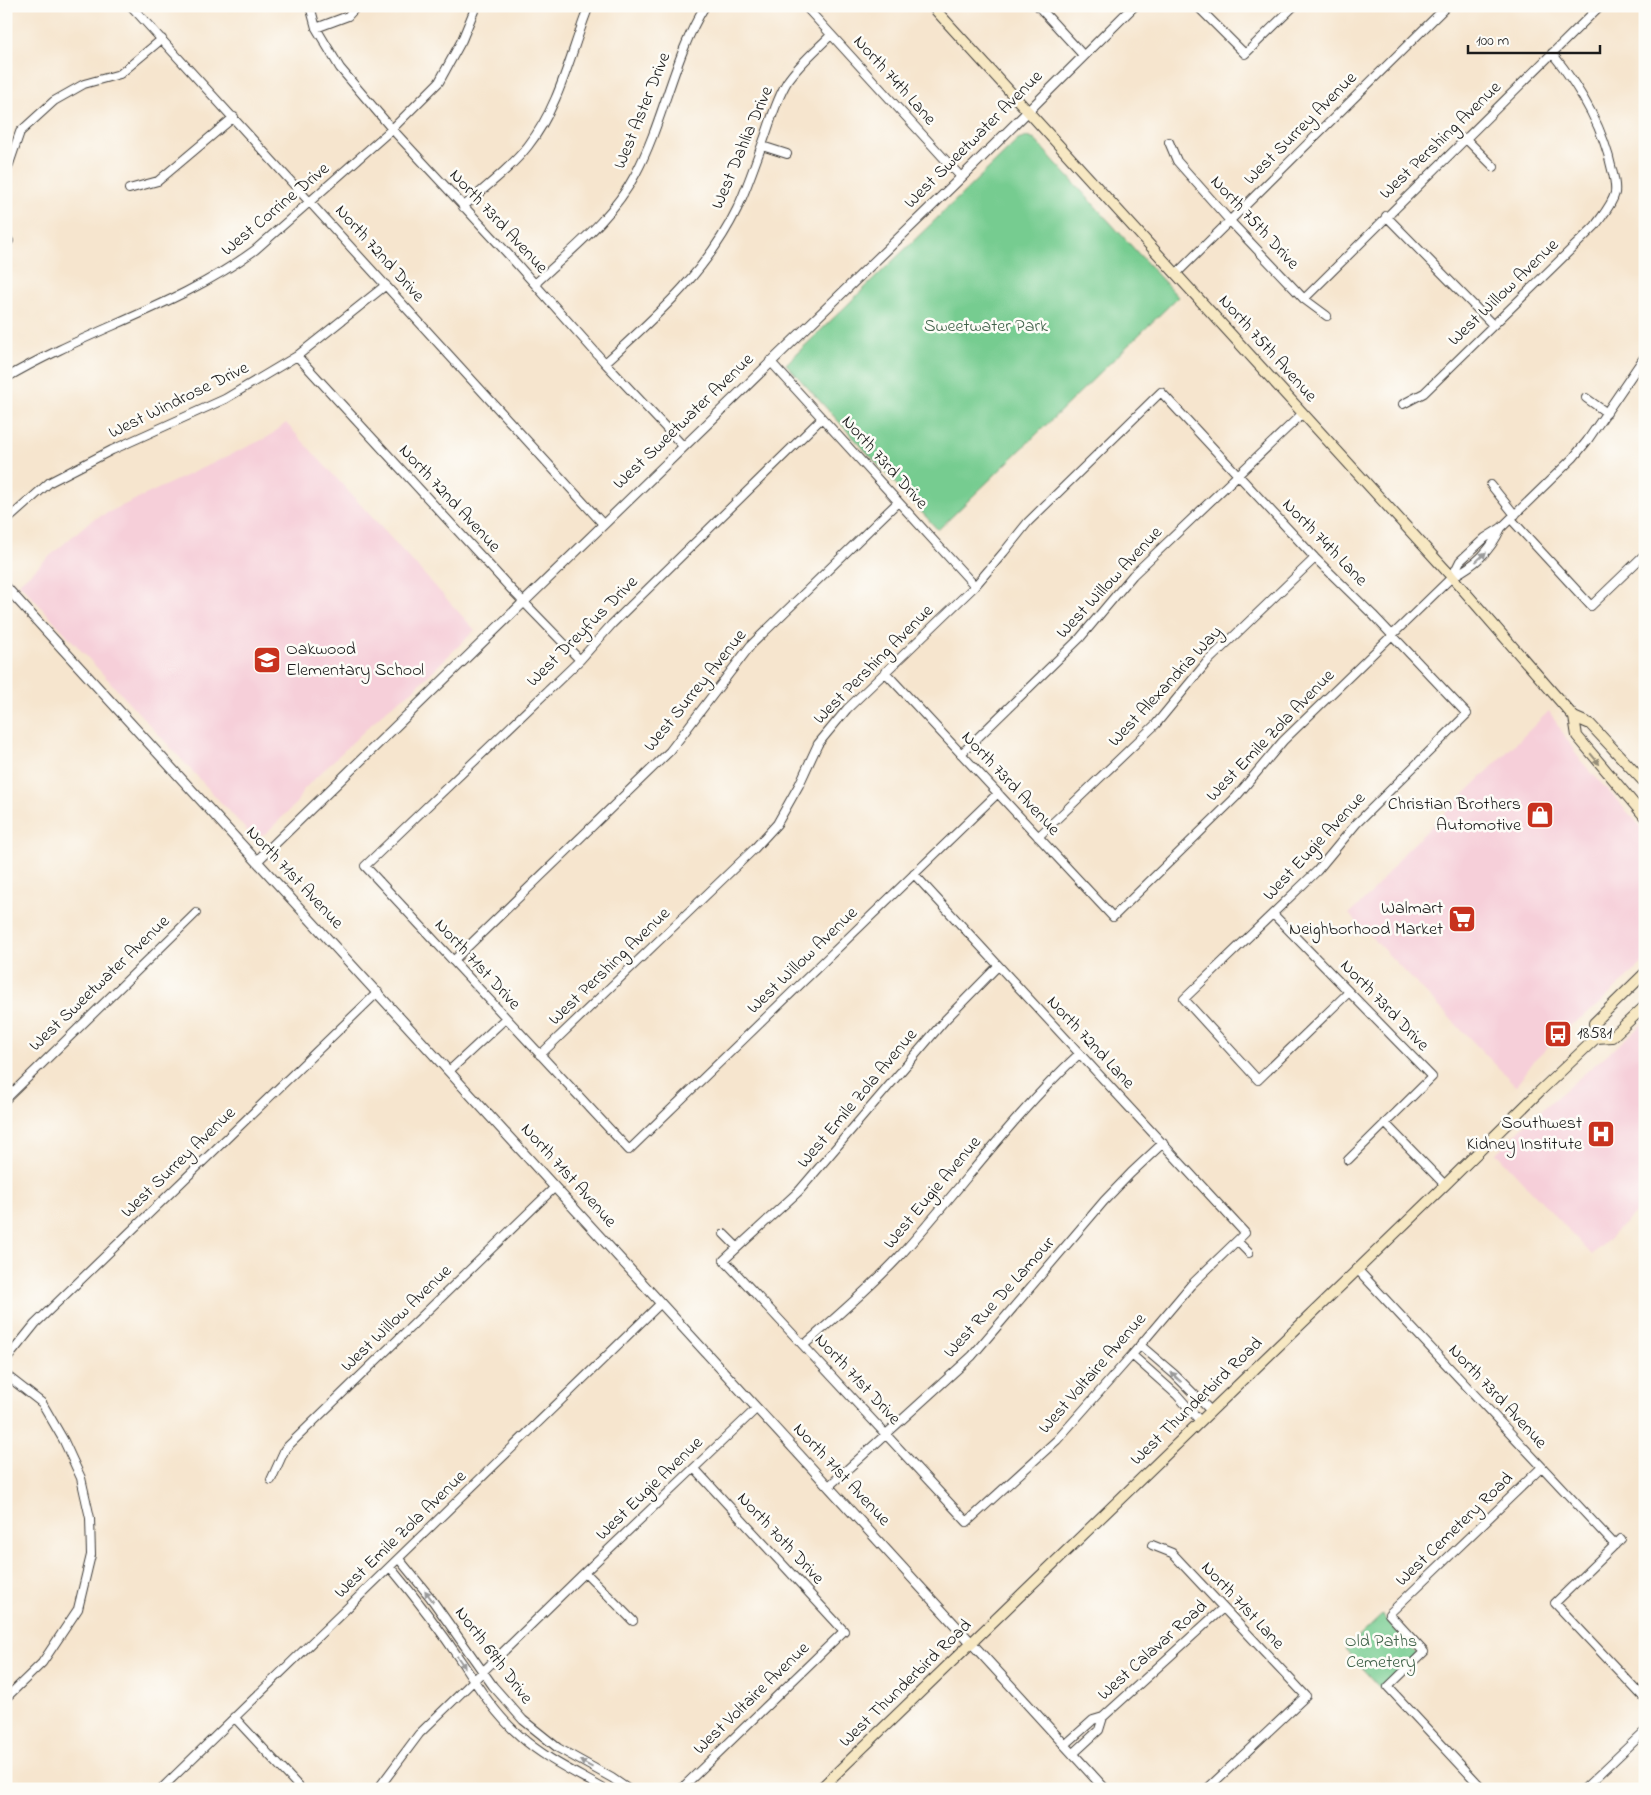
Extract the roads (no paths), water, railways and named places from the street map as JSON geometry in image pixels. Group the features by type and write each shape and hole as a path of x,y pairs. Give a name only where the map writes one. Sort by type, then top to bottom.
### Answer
{"main road":[{"name":"North 75th Avenue","path":"932,6 1452,577 1574,717 1590,724 1645,783"},
{"name":"North 75th Avenue","path":"1574,717 1577,736 1645,817"},
{"path":"1596,1038 1594,1023 1645,973"},
{"name":"West Thunderbird Road","path":"820,1789 1445,1185 1536,1094 1596,1038 1612,1037 1645,1006"}],"street":[{"name":"North 72nd Drive","path":"132,6 603,524"},
{"name":"North 73rd Avenue","path":"310,6 316,28 340,68 392,129 682,446"},
{"path":"316,28 348,16 357,6"},
{"name":"West Corrine Drive","path":"6,378 37,361 216,277 255,250 392,129 439,82 462,40 476,6"},
{"path":"463,207 518,158 538,132 554,104 589,6"},
{"name":"West Aster Drive","path":"535,284 596,227 624,194 643,159 688,39 705,6"},
{"name":"North 74th Lane","path":"805,6 961,177"},
{"path":"1038,6 1083,56"},
{"name":"West Sweetwater Avenue","path":"257,861 961,177 1134,6"},
{"path":"1197,6 1245,54 1294,6"},
{"name":"West Surrey Avenue","path":"1176,274 1448,6"},
{"name":"West Pershing Avenue","path":"1304,299 1600,6"},
{"name":"West Dahlia Drive","path":"605,364 683,290 707,259 737,209 762,146 775,105 788,81 807,58 831,35"},
{"path":"6,173 20,132 54,101 84,84 120,74 162,39"},
{"name":"West Willow Avenue","path":"1403,404 1424,393 1492,324 1594,226 1606,211 1615,193 1615,182 1610,160 1592,112 1574,81 1552,53"},
{"path":"129,189 158,181 234,117"},
{"path":"1466,138 1494,167"},
{"name":"North 75th Drive","path":"1169,142 1177,161 1230,221 1304,299 1327,316"},
{"path":"762,146 786,154"},
{"path":"1386,216 1492,324"},
{"name":"West Windrose Drive","path":"6,521 50,482 112,450 225,399 297,356 341,323 386,285"},
{"name":"North 72nd Avenue","path":"297,356 523,602 580,660"},
{"path":"1452,577 1460,562 1485,538 1501,528 1513,517 1573,458 1645,356"},
{"name":"North 73rd Drive","path":"770,361 975,586"},
{"name":"North 74th Lane","path":"1161,392 1316,558 1393,635 1467,714"},
{"name":"West Pershing Avenue","path":"540,1055 727,876 777,824 799,785 818,744 847,709 975,586 1028,522 1161,392"},
{"path":"1586,398 1606,413"},
{"name":"West Willow Avenue","path":"961,754 1080,638 1133,575 1303,413"},
{"name":"West Dreyfus Drive","path":"364,866 580,660 612,624 822,418"},
{"path":"1491,486 1513,517 1590,606 1645,554"},
{"name":"West Surrey Avenue","path":"453,961 670,751 751,645 898,502"},
{"name":"West Alexandria Way","path":"1038,837 1156,724 1207,662 1316,558"},
{"name":"West Emile Zola Avenue","path":"1113,917 1236,796 1283,741 1452,577"},
{"name":"North 71st Avenue","path":"6,587 378,992 1104,1789"},
{"name":"North 73rd Avenue","path":"885,672 1113,917"},
{"name":"West Eugie Avenue","path":"1349,992 1258,1080 1184,999 1317,871 1371,808 1467,714"},
{"name":"West Willow Avenue","path":"628,1150 998,793"},
{"name":"North 71st Drive","path":"364,866 628,1150"},
{"name":"North 72nd Lane","path":"914,874 1245,1233"},
{"name":"West Sweetwater Avenue","path":"6,1099 196,913"},
{"name":"North 73rd Drive","path":"1273,914 1432,1077 1385,1123"},
{"name":"West Emile Zola Avenue","path":"724,1260 799,1191 945,1020 998,966"},
{"name":"West Surrey Avenue","path":"6,1360 35,1324 378,992"},
{"path":"449,1071 506,1018"},
{"name":"West Eugie Avenue","path":"804,1346 894,1262 1019,1115 1048,1083 1079,1054"},
{"path":"1348,1160 1385,1123 1445,1185"},
{"name":"West Rue De Lamour","path":"829,1486 977,1350 1109,1196 1162,1143"},
{"name":"West Willow Avenue","path":"270,1480 285,1449 555,1187"},
{"name":"West Voltaire Avenue","path":"967,1522 1056,1440 1191,1285 1245,1233"},
{"path":"724,1234 737,1248"},
{"path":"1237,1241 1249,1253"},
{"name":"North 71st Drive","path":"724,1260 967,1522"},
{"name":"North 73rd Avenue","path":"1357,1269 1614,1545"},
{"name":"West Emile Zola Avenue","path":"161,1789 661,1303"},
{"path":"1140,1345 1174,1374 1210,1411"},
{"path":"1132,1355 1176,1395 1200,1421"},
{"path":"6,1375 42,1404 64,1441 81,1478 90,1518 91,1555 78,1609 42,1663 6,1698"},
{"name":"West Eugie Avenue","path":"378,1789 419,1734 482,1671 757,1408"},
{"name":"North 70th Drive","path":"694,1468 844,1631"},
{"name":"West Cemetery Road","path":"1483,1789 1388,1687 1424,1652 1389,1614 1542,1468"},
{"path":"1621,1539 1555,1603 1645,1699"},
{"name":"North 71st Lane","path":"1152,1545 1172,1553 1306,1696 1207,1789"},
{"name":"North 69th Drive","path":"399,1559 430,1597 482,1671 513,1710 535,1731 554,1745 628,1789"},
{"name":"North 69th Drive","path":"390,1567 511,1727 533,1747 604,1789"},
{"path":"585,1572 633,1621"},
{"name":"West Calavar Road","path":"1065,1745 1092,1720 1103,1717 1223,1608"},
{"name":"West Voltaire Avenue","path":"681,1789 844,1631"},
{"path":"234,1717 301,1789"},
{"name":"West Calavar Road","path":"1073,1754 1099,1730 1103,1717"},
{"path":"1085,1727 1093,1735"},
{"path":"1584,1789 1645,1731"},
{"path":"547,1756 554,1745"}],"place":[{"name":"Oakwood Elementary School","path":"267,660"},
{"name":"Christian Brothers Automotive","path":"1540,815"},
{"name":"Walmart Neighborhood Market","path":"1462,919"},
{"name":"18581","path":"1558,1034"},
{"name":"Southwest Kidney Institute","path":"1601,1134"}],"park label":[{"name":"Sweetwater Park","path":"986,327"},
{"name":"Old Paths Cemetery","path":"1381,1652"}]}
